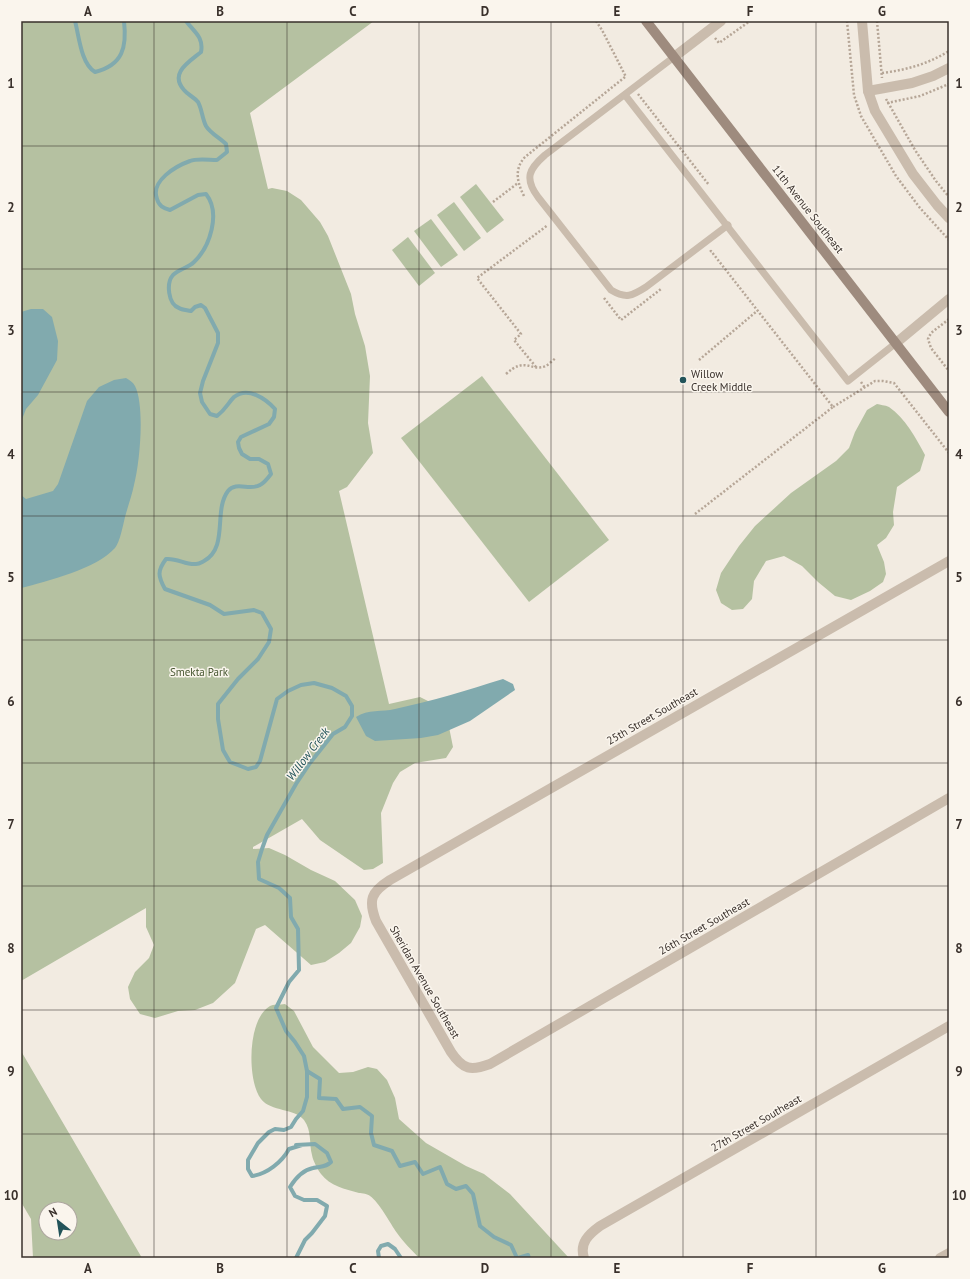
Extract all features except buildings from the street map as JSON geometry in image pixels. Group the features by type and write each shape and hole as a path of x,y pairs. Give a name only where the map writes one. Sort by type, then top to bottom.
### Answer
{"main road":[{"name":"11th Avenue Southeast","path":"646,21 949,412"}],"street":[{"path":"674,57 721,21"},
{"path":"862,21 868,92 874,111 900,155 928,194 949,218"},
{"path":"868,92 912,83 949,68"},
{"path":"896,344 949,299"},
{"name":"25th Street Southeast","path":"372,898 375,892 390,880 949,561"},
{"name":"26th Street Southeast","path":"469,1069 480,1068 490,1064 949,798"},
{"name":"Sheridan Avenue Southeast","path":"372,898 376,921 451,1052 461,1065 469,1069"},
{"name":"27th Street Southeast","path":"584,1258 582,1248 585,1240 591,1233 609,1220 949,1026"},
{"path":"940,1258 949,1253"}],"lane":[{"path":"674,57 545,155 532,168 529,181 532,188 610,290 618,295 626,296 636,293 646,287 728,225"},
{"path":"625,95 848,380 896,344"}],"path":[{"path":"493,202 518,183 517,175 520,163 531,151 625,77 596,21"},
{"path":"708,31 719,43 750,21"},
{"path":"847,21 854,95 861,116"},
{"path":"877,21 882,73 909,69 938,58 949,51"},
{"path":"949,84 920,96 888,102 925,166 949,197"},
{"path":"536,367 514,340 521,334 477,278 548,225"},
{"path":"705,256 711,251 833,407"},
{"path":"621,320 663,288"},
{"path":"699,360 757,311"},
{"path":"949,319 932,333 928,339 931,348 949,371"},
{"path":"506,374 519,365 525,364 536,367 545,366 556,358"},
{"path":"695,514 833,407 875,381 894,383 949,453"}],"green space":[{"name":"Smekta Park","path":"21,21 374,21 250,113 268,189 272,188 287,191 301,200 320,222 328,236 351,294 355,314 365,346 370,376 368,423 373,453 347,487 339,491 389,704 420,697 432,703 449,727 453,747 446,758 415,763 400,772 393,783 381,813 383,863 373,869 364,870 320,840 302,819 253,847 253,849 269,848 285,855 311,870 335,881 355,900 362,916 360,927 351,943 325,962 311,965 265,925 256,929 235,983 213,1003 195,1010 178,1011 155,1018 140,1014 130,999 128,987 135,972 149,958 154,945 146,927 146,908 21,981"},
{"path":"476,184 504,220 487,233 460,197"},
{"path":"454,202 481,238 464,251 437,215"},
{"path":"431,219 458,255 441,267 414,231"},
{"path":"408,237 435,273 419,286 392,250"},
{"path":"482,376 609,540 529,602 401,438"},
{"path":"877,404 889,407 900,417 914,435 925,455 920,471 897,487 893,512 894,525 886,538 877,545 884,562 886,574 883,582 870,591 851,600 835,596 802,566 784,556 766,561 754,581 752,599 743,609 732,610 721,603 716,590 721,573 739,546 755,526 791,493 836,461 849,448 855,432 867,410"},
{"path":"285,1004 294,1011 313,1047 339,1073 353,1072 368,1067 377,1069 387,1080 395,1098 399,1119 426,1143 466,1166 484,1174 510,1194 569,1258 419,1258 399,1236 381,1208 369,1195 348,1190 325,1178 318,1170 313,1160 307,1124 295,1113 265,1103 256,1090 253,1079 253,1036 257,1023 262,1013 270,1006"},
{"path":"21,1051 142,1258 33,1258 31,1219 21,1202"}],"water":[{"path":"31,309 43,309 52,317 58,341 57,360 38,395 26,409 21,422 21,312"},
{"path":"126,378 134,385 138,395 141,420 140,449 132,493 117,545 107,555 84,568 58,578 21,588 21,495 26,499 53,491 58,484 87,401 99,387 114,380"},
{"path":"503,679 513,684 515,690 470,721 438,735 421,738 375,741 366,736 356,717 365,713 390,710 423,702"}],"waterway":[{"name":"Willow Creek","path":"75,21 79,42 84,56 90,68 95,72 112,65 121,54 125,39 124,21"},
{"name":"Willow Creek","path":"186,21 200,38 202,47 201,52 182,68 179,78 180,84 186,92 198,102 206,126 226,144 227,152 217,160 203,159 184,163 166,175 157,186 157,199 160,205 165,208 170,210 198,195 206,194 213,211 212,230 205,248 194,262 173,275 169,283 170,298 175,306 180,309 191,311 195,307 201,305 205,308 218,333 218,343 203,381 200,393 202,402 210,414 217,416 234,397 245,393 251,393 262,398 275,409 274,417 269,424 241,437 238,442 242,454 250,459 259,459 268,464 271,474 263,483 256,487 239,486 231,488 228,491 221,508 219,538 212,555 197,564 188,564 166,559 161,567 160,577 165,589 210,605 224,614 254,610 262,613 271,629 269,642 258,659 238,679 218,704 218,719 223,750 230,762 248,769 256,767 260,761 277,699 288,691 301,685 314,683 332,688 346,696 352,706 352,716 345,727 333,734 310,763 296,784 267,835 258,862 259,879 279,888 290,898 291,917 298,929 299,970 289,982 276,1008 286,1031 304,1056 307,1071 307,1097 303,1111 291,1127 284,1130 275,1129 269,1132 258,1143 248,1160 248,1169 252,1176 263,1173 274,1167 289,1149 302,1145 296,1145 315,1144 327,1153 331,1162 325,1166 306,1171 297,1178 290,1187 295,1196 304,1200 317,1200 327,1206 325,1216 305,1240 296,1258"},
{"path":"307,1071 320,1079 319,1098 336,1099 343,1109 360,1107 372,1116 371,1133 374,1145 392,1151 400,1166 415,1162 423,1174 440,1167 447,1184 456,1189 466,1186 473,1194 480,1226 494,1237 511,1245 517,1258"},
{"name":"Willow Creek","path":"379,1258 378,1251 381,1246 388,1244 395,1249 401,1258"},
{"path":"518,1258 528,1255 529,1258"}],"place":[{"name":"Willow Creek Middle","path":"683,380"}]}
